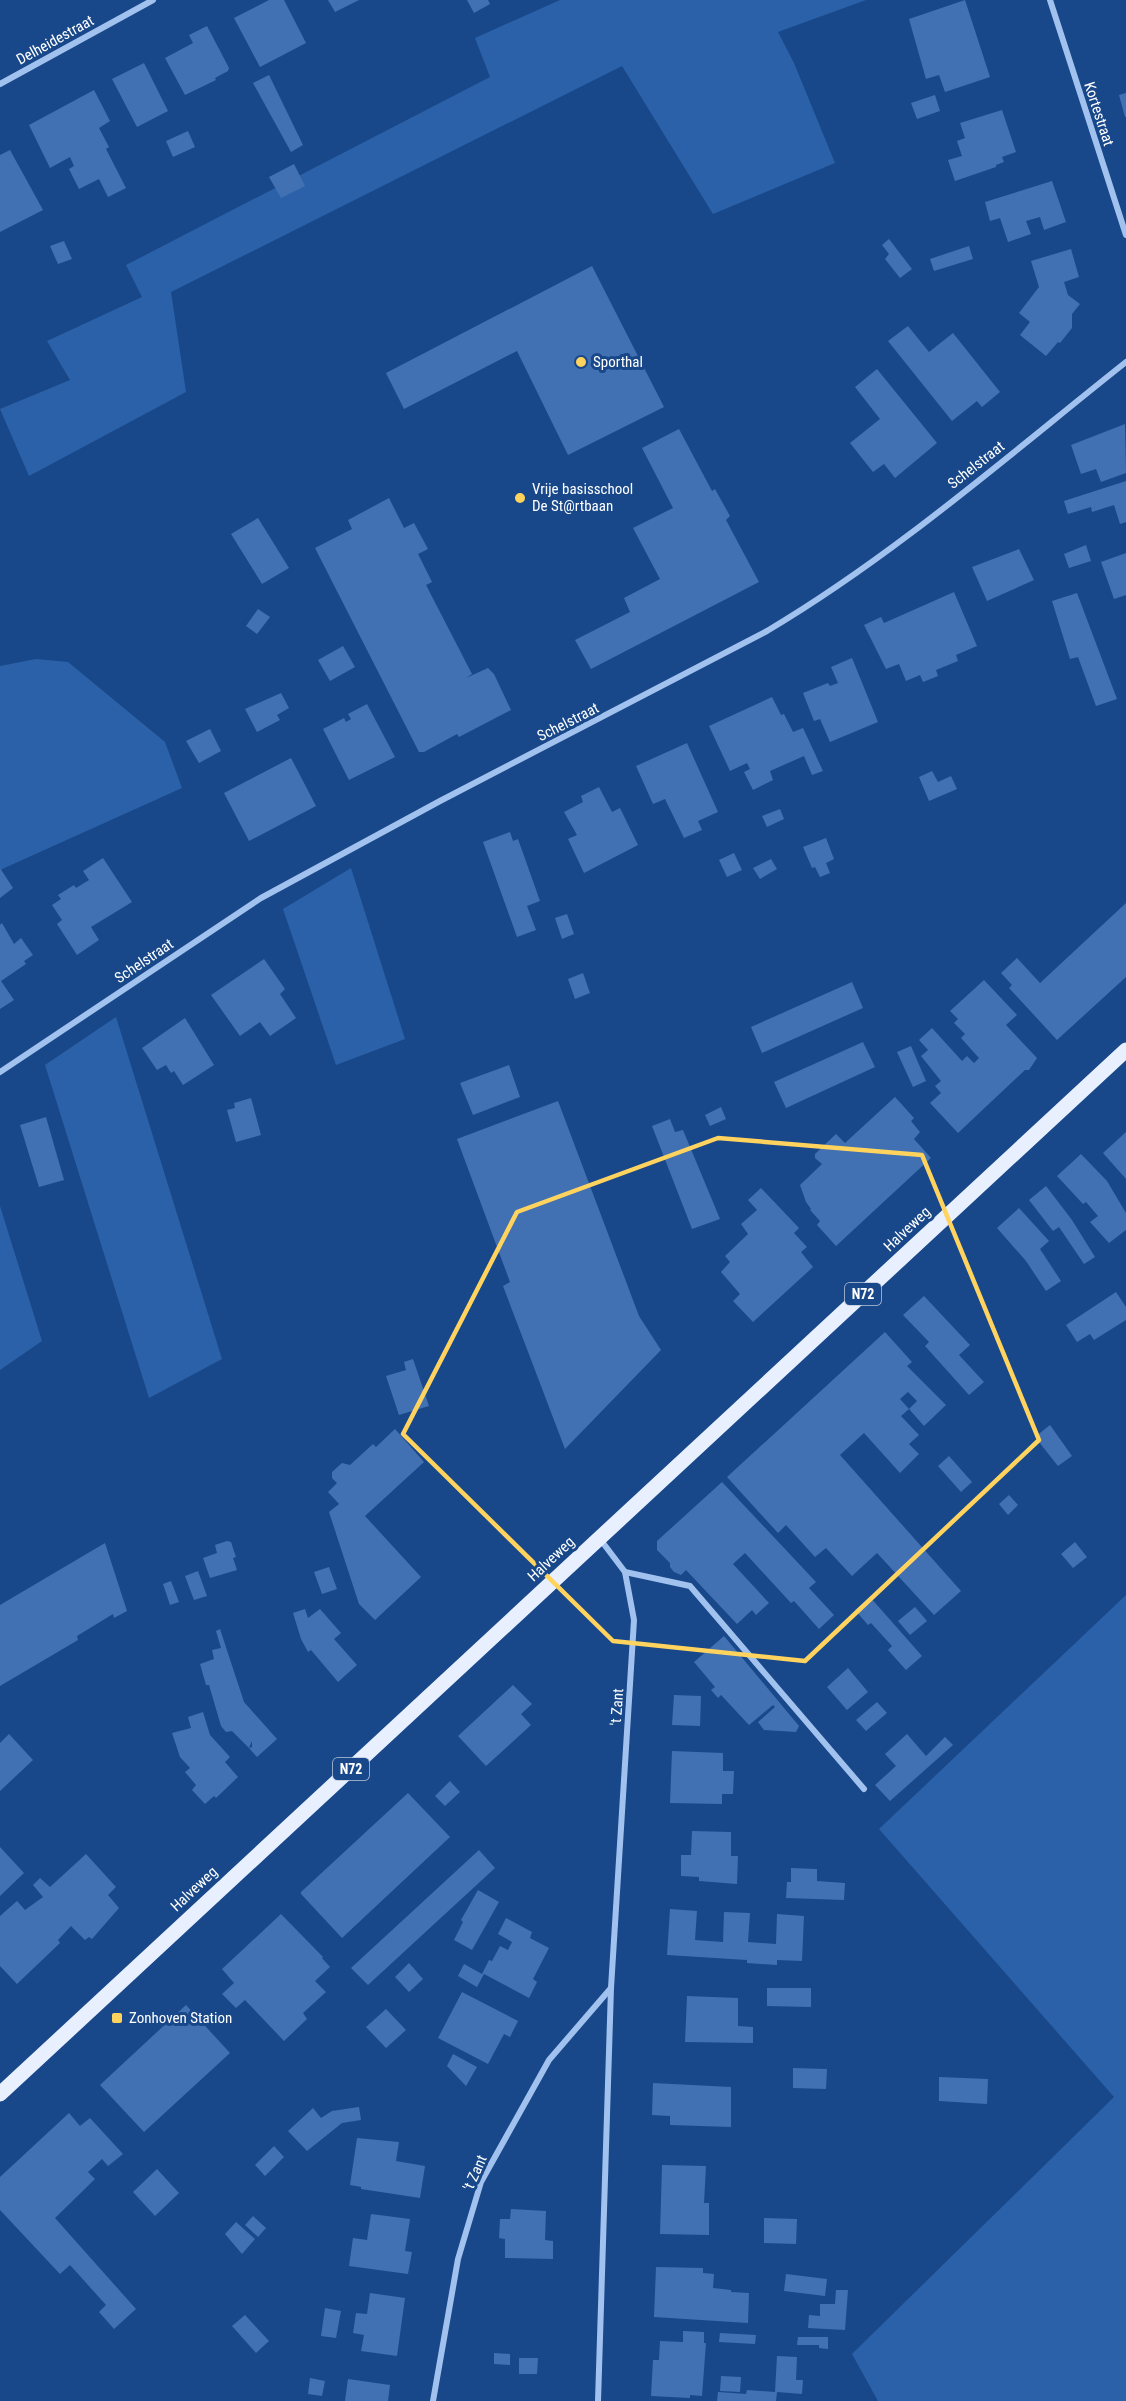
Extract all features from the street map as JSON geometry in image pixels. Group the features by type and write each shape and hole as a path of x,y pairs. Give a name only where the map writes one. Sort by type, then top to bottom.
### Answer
{"main road":[{"name":"Halveweg","path":"0,2094 1126,1050"}],"street":[{"name":"Delheidestraat","path":"0,84 153,0"},
{"name":"Kortestraat","path":"1050,0 1126,235"},
{"name":"Schelstraat","path":"0,1072 261,898 440,801 767,631 817,601 874,561 1126,362"},
{"name":"'t Zant","path":"598,2401 611,1988 634,1620 625,1572 600,1538"},
{"path":"625,1572 690,1586 864,1789"},
{"name":"'t Zant","path":"433,2401 458,2259 481,2182 549,2060 611,1988"}],"highlighted area":[{"path":"718,1138 922,1155 1039,1440 805,1661 613,1641 403,1434 517,1212"}],"shaded area":[{"path":"560,0 866,0 778,32 794,63 835,163 713,214 622,66 171,292 186,392 29,476 0,409 70,380 47,341 142,297 126,265 490,77 475,38"},
{"path":"36,659 68,662 165,742 182,788 0,870 0,666"},
{"path":"351,868 405,1039 336,1065 283,909"},
{"path":"116,1017 222,1359 149,1398 45,1065"},
{"path":"0,1206 42,1341 0,1370"},
{"path":"1126,1595 1126,2401 878,2401 852,2354 1114,2097 879,1829"}],"building":[{"path":"269,0 284,0 306,43 260,67 234,18"},
{"path":"328,0 359,0 335,12"},
{"path":"467,0 488,0 490,4 474,13"},
{"path":"965,0 990,77 945,92 939,75 926,79 909,19"},
{"path":"207,26 229,68 228,71 215,78 216,80 185,95 165,58 193,43 189,35"},
{"path":"144,63 168,111 137,127 112,79"},
{"path":"269,75 303,145 291,152 253,83"},
{"path":"94,90 110,121 99,128 109,147 106,149 126,188 108,197 99,179 79,189 69,169 74,166 70,157 50,168 29,125"},
{"path":"1126,93 1126,117 1125,117 1119,95"},
{"path":"935,95 940,111 917,119 911,103"},
{"path":"1002,110 1016,152 1002,157 1004,162 996,167 955,181 948,160 962,156 957,141 965,138 960,123"},
{"path":"188,131 195,147 173,157 166,141"},
{"path":"10,150 43,210 0,232 0,155"},
{"path":"294,164 305,186 281,198 269,177"},
{"path":"1052,181 1066,222 1044,230 1040,217 1026,221 1031,234 1008,242 1000,218 990,221 985,202"},
{"path":"889,239 912,269 900,278 885,259 889,254 882,245"},
{"path":"64,241 72,259 58,264 50,246"},
{"path":"969,246 973,259 934,271 930,259"},
{"path":"1071,249 1079,277 1064,282 1068,295 1080,304 1072,314 1072,328 1046,356 1020,335 1030,322 1019,313 1039,287 1031,261"},
{"name":"Sporthal","path":"592,266 664,407 568,455 517,351 404,409 386,373"},
{"path":"908,326 929,352 953,333 1000,392 982,407 977,401 952,421 888,341"},
{"path":"877,369 937,443 895,478 884,464 873,472 850,443 880,419 855,387"},
{"path":"1125,424 1126,473 1101,482 1096,469 1081,474 1071,445"},
{"path":"679,429 712,491 715,489 730,516 726,520 759,582 591,669 575,640 630,612 624,598 660,579 633,528 673,508 642,448"},
{"path":"1126,481 1126,522 1120,524 1114,505 1092,512 1091,507 1068,514 1064,501"},
{"path":"389,498 404,528 414,523 428,549 418,554 432,582 426,585 472,674 466,678 488,668 494,674 511,710 459,737 457,734 424,752 419,752 315,548 352,529 348,520"},
{"path":"258,518 289,568 262,584 231,534"},
{"path":"1086,545 1091,561 1069,568 1064,554"},
{"path":"1019,549 1034,580 987,601 972,567"},
{"path":"1126,553 1126,595 1114,599 1101,562"},
{"path":"954,592 977,646 956,655 958,661 936,670 938,676 923,682 920,675 906,681 899,664 886,669 864,625 881,617 884,623"},
{"path":"1077,593 1117,699 1096,706 1078,657 1070,659 1052,601"},
{"path":"258,609 270,617 257,634 246,626"},
{"path":"343,646 355,667 330,681 318,660"},
{"path":"852,658 878,722 830,742 820,719 814,721 803,693 828,683 830,686 838,683 831,667"},
{"path":"281,693 289,708 277,715 280,720 257,732 245,709"},
{"path":"772,697 793,732 803,728 823,771 812,775 804,756 770,771 773,780 753,790 744,772 750,769 747,763 730,771 709,726"},
{"path":"367,704 395,757 349,780 323,729 344,718 346,722 351,719 348,714"},
{"path":"210,729 221,751 199,763 186,741"},
{"path":"687,743 718,812 698,821 702,830 684,838 665,799 653,804 636,766"},
{"path":"291,758 316,806 249,841 224,793"},
{"path":"932,771 938,782 951,776 957,789 929,801 919,777"},
{"path":"599,787 612,812 620,808 638,845 584,873 568,839 577,835 564,812 583,802 581,796"},
{"path":"780,809 784,819 767,827 762,816"},
{"path":"510,832 513,841 518,839 540,901 527,906 536,930 517,937 483,842"},
{"path":"826,838 834,859 826,863 830,873 820,877 815,867 812,868 803,847"},
{"path":"734,853 742,870 727,877 719,860"},
{"path":"103,858 132,902 91,927 99,940 77,955 57,924 62,920 52,905 61,899 58,895 74,885 76,888 89,880 83,871"},
{"path":"771,859 777,869 760,879 753,868"},
{"path":"0,868 13,888 0,898"},
{"path":"1126,903 1126,977 1057,1040 1009,988 1012,985 1001,973 1017,958 1040,983"},
{"path":"567,914 574,934 562,939 555,918"},
{"path":"2,923 14,944 21,938 33,955 24,961 26,964 1,981 14,1000 0,1009 0,925"},
{"path":"264,959 285,989 280,994 296,1018 270,1036 260,1022 240,1036 211,995"},
{"path":"583,973 590,993 575,999 568,979"},
{"path":"984,980 1017,1015 1006,1025 1037,1058 1029,1070 1025,1070 958,1133 930,1103 941,1093 935,1086 941,1081 921,1056 928,1050 919,1040 932,1028 962,1061 967,1056 974,1063 979,1058 961,1038 965,1034 954,1023 958,1019 950,1011"},
{"path":"852,982 863,1008 762,1053 751,1027"},
{"path":"185,1018 214,1065 183,1085 174,1071 171,1073 166,1065 157,1070 142,1048"},
{"path":"863,1042 875,1067 786,1108 774,1082"},
{"path":"911,1046 926,1081 913,1087 897,1052"},
{"path":"509,1065 520,1097 473,1115 460,1083"},
{"path":"895,1097 914,1118 911,1121 920,1132 914,1139 931,1158 836,1246 817,1225 820,1221 810,1210 800,1185 822,1164 815,1158 815,1154 836,1134 845,1143"},
{"path":"251,1098 261,1135 236,1142 227,1110 235,1108 234,1103"},
{"path":"558,1101 639,1316 661,1350 565,1449 503,1286 510,1282 457,1139"},
{"path":"721,1107 726,1119 710,1126 705,1115"},
{"path":"46,1117 64,1180 39,1187 20,1125"},
{"path":"670,1119 675,1132 683,1130 720,1219 692,1229 652,1126"},
{"path":"1126,1132 1126,1179 1103,1153"},
{"path":"1081,1154 1107,1181 1126,1213 1126,1230 1109,1243 1090,1222 1098,1216 1086,1202 1083,1204 1057,1176"},
{"path":"1046,1186 1072,1220 1095,1257 1084,1264 1059,1227 1053,1231 1029,1200"},
{"path":"761,1188 799,1228 794,1233 807,1247 801,1252 813,1267 753,1322 733,1301 740,1294 721,1272 730,1262 725,1256 748,1234 741,1224 757,1210 748,1200"},
{"path":"1019,1208 1049,1241 1040,1249 1061,1281 1046,1291 1026,1261 997,1228"},
{"path":"1116,1292 1126,1307 1126,1320 1094,1340 1090,1334 1077,1342 1066,1325"},
{"path":"924,1296 970,1345 959,1355 984,1382 969,1395 925,1346 929,1342 903,1315"},
{"path":"885,1332 912,1362 907,1366 946,1405 924,1426 909,1409 901,1416 919,1435 909,1444 919,1454 900,1473 864,1433 840,1455 961,1591 934,1615 877,1553 852,1576 826,1548 815,1557 786,1525 778,1533 727,1477","holes":["908,1392 917,1401 909,1409 900,1399"]},
{"path":"413,1359 429,1406 399,1415 386,1376 406,1370 404,1362"},
{"path":"1050,1425 1072,1456 1058,1466 1035,1437"},
{"path":"395,1429 424,1462 365,1516 421,1577 375,1620 359,1604 329,1512 339,1504 328,1492 337,1483 332,1478 332,1472 342,1463 350,1465 373,1444 376,1447"},
{"path":"949,1456 972,1482 961,1492 938,1466"},
{"path":"722,1482 816,1582 809,1588 834,1615 819,1629 794,1601 791,1603 745,1553 733,1564 769,1603 756,1615 752,1610 737,1624 686,1570 681,1575 674,1572 670,1563 657,1550 657,1541"},
{"path":"1009,1495 1018,1505 1008,1515 999,1504"},
{"path":"231,1542 237,1570 210,1578 203,1558 217,1553 215,1545"},
{"path":"1075,1542 1087,1557 1073,1568 1061,1554"},
{"path":"105,1543 127,1611 114,1618 113,1614 77,1636 78,1640 0,1686 0,1605"},
{"path":"329,1567 337,1589 322,1594 314,1572"},
{"path":"198,1571 207,1596 194,1600 185,1576"},
{"path":"171,1581 179,1602 170,1605 163,1584"},
{"path":"870,1597 922,1656 906,1670 888,1650 892,1646 871,1623 868,1625 855,1610"},
{"path":"915,1607 927,1621 910,1635 898,1621"},
{"path":"305,1609 308,1618 320,1609 341,1633 334,1639 357,1665 338,1682 311,1650 308,1652 301,1639 293,1613"},
{"path":"220,1629 244,1702 277,1739 257,1757 232,1731 226,1732 221,1726 209,1685 206,1685 200,1664 214,1659 212,1650 221,1648 216,1631"},
{"path":"724,1636 799,1726 796,1732 764,1730 758,1722 775,1707 773,1705 749,1725 721,1695 718,1698 711,1690 715,1687 694,1662"},
{"path":"848,1668 868,1692 847,1710 827,1687"},
{"path":"513,1685 532,1704 521,1714 531,1725 486,1766 458,1736"},
{"path":"674,1695 701,1696 700,1726 672,1725"},
{"path":"877,1702 887,1713 866,1731 856,1720"},
{"path":"203,1712 210,1735 230,1757 225,1762 238,1777 216,1798 214,1796 205,1804 192,1790 196,1785 185,1772 190,1768 180,1757 172,1733 191,1728 188,1717"},
{"path":"9,1734 33,1760 0,1791 0,1743"},
{"path":"907,1734 926,1756 945,1737 953,1745 890,1801 875,1785 896,1766 885,1754"},
{"path":"672,1751 723,1753 723,1771 734,1771 733,1794 722,1794 722,1804 670,1803"},
{"path":"450,1781 460,1792 445,1806 435,1796"},
{"path":"408,1793 450,1837 342,1938 301,1892"},
{"path":"692,1831 731,1832 731,1856 738,1856 737,1884 699,1881 699,1877 681,1876 681,1855 691,1855"},
{"path":"0,1847 24,1873 0,1896"},
{"path":"479,1850 495,1868 368,1985 351,1968"},
{"path":"86,1854 116,1887 108,1895 119,1908 92,1939 89,1937 85,1940 71,1926 58,1940 60,1943 17,1984 0,1966 0,1916 17,1901 25,1910 43,1897 33,1885 40,1878 50,1887"},
{"path":"791,1868 817,1869 817,1881 845,1883 844,1900 786,1898 787,1882 791,1882"},
{"path":"478,1890 499,1902 472,1950 454,1940 463,1922 461,1920"},
{"path":"670,1909 697,1911 695,1940 723,1942 724,1912 750,1913 748,1942 776,1944 777,1914 804,1916 802,1961 777,1960 777,1965 747,1963 747,1960 667,1955"},
{"path":"281,1914 330,1967 315,1981 326,1992 303,2013 307,2019 284,2041 245,2000 236,2008 222,1994 234,1983 222,1969"},
{"path":"506,1918 532,1932 530,1938 549,1948 533,1979 537,1982 529,1998 484,1974 477,1987 458,1976 464,1964 482,1974 500,1946 508,1950 512,1942 498,1934"},
{"path":"409,1963 423,1979 409,1992 395,1977"},
{"path":"767,1988 811,1988 811,2007 767,2006"},
{"path":"462,1992 518,2021 510,2037 504,2034 488,2064 438,2038"},
{"path":"687,1996 738,1998 738,2026 753,2027 753,2043 685,2042"},
{"path":"186,2005 230,2053 144,2132 100,2085"},
{"path":"386,2009 406,2030 386,2048 366,2027"},
{"path":"453,2054 477,2067 466,2086 447,2066"},
{"path":"793,2068 827,2069 826,2089 793,2088"},
{"path":"939,2077 988,2079 987,2104 939,2101"},
{"path":"653,2083 731,2087 731,2127 670,2125 670,2116 652,2115"},
{"path":"359,2107 361,2120 342,2123 307,2151 288,2131 313,2108 321,2118 332,2111"},
{"path":"69,2113 80,2126 90,2118 123,2154 108,2166 102,2159 88,2172 95,2179 55,2218 136,2309 114,2329 99,2312 106,2305 70,2265 60,2274 0,2210 0,2177"},
{"path":"357,2138 399,2142 396,2161 425,2166 420,2198 361,2189 361,2187 350,2185"},
{"path":"274,2146 284,2157 265,2176 255,2165"},
{"path":"662,2165 706,2166 704,2203 709,2203 709,2235 660,2234"},
{"path":"157,2169 179,2193 155,2216 133,2192"},
{"path":"511,2209 546,2211 545,2240 553,2241 553,2259 505,2258 505,2239 499,2238 500,2219 510,2219"},
{"path":"371,2214 410,2219 405,2251 412,2252 408,2274 349,2266 353,2238 367,2240"},
{"path":"253,2216 266,2228 258,2237 245,2225"},
{"path":"764,2218 797,2219 796,2244 764,2243"},
{"path":"236,2222 255,2239 242,2254 225,2234"},
{"path":"656,2267 703,2268 703,2273 714,2274 713,2288 749,2293 748,2323 654,2317"},
{"path":"786,2274 827,2279 825,2296 784,2291"},
{"path":"836,2290 848,2290 845,2330 808,2328 809,2315 820,2316 820,2304 835,2304"},
{"path":"370,2293 405,2298 397,2356 361,2351 364,2335 353,2333 356,2313 367,2314"},
{"path":"325,2308 341,2311 336,2338 321,2336"},
{"path":"245,2315 269,2341 256,2353 232,2326"},
{"path":"683,2331 704,2332 704,2343 706,2343 702,2396 690,2395 690,2398 651,2396 653,2360 659,2360 660,2341 683,2342"},
{"path":"720,2333 756,2335 755,2344 719,2342"},
{"path":"798,2337 828,2337 828,2349 819,2348 819,2345 797,2345"},
{"path":"494,2353 510,2354 510,2365 494,2364"},
{"path":"777,2356 797,2357 796,2380 803,2380 802,2394 777,2392 776,2401 717,2401 718,2392 746,2394 747,2390 775,2392"},
{"path":"519,2358 538,2358 537,2374 519,2374"},
{"path":"721,2376 741,2377 740,2392 720,2391"},
{"path":"310,2378 325,2381 322,2396 308,2394"},
{"path":"348,2379 390,2385 388,2401 345,2401"}],"place":[{"name":"Sporthal","path":"581,362"},
{"name":"Vrije basisschool De St@rtbaan","path":"520,498"},
{"name":"Zonhoven Station","path":"117,2018"}]}
